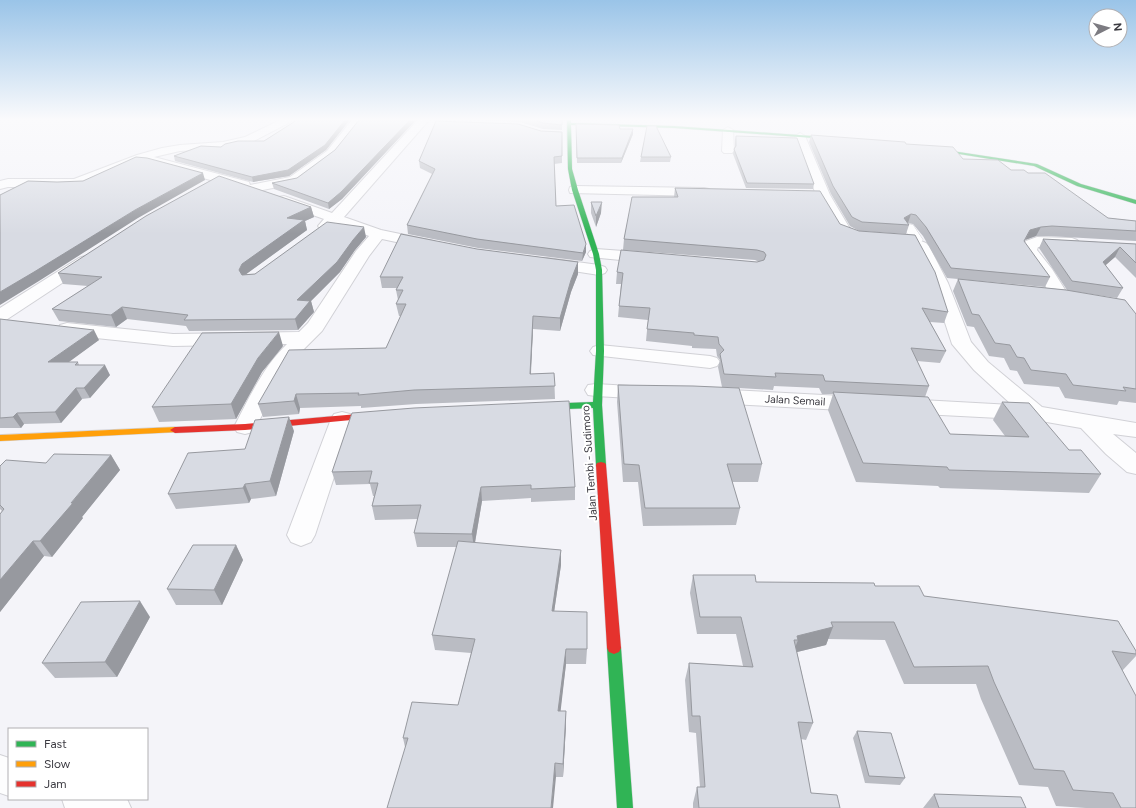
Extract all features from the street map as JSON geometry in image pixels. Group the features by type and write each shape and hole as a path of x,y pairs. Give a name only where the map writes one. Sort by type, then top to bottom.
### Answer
{"street":[{"path":"0,185 8,183 72,184 137,158"},
{"path":"147,158 253,188 378,234 440,246"},
{"path":"253,188 294,180 325,158"},
{"path":"313,234 335,218 390,158"},
{"name":"Jalan Tembi - Sudimoro","path":"570,158 570,169 575,190 596,254 599,270 600,351 596,398 625,808"},
{"path":"808,158 823,195 843,230 852,234 864,236"},
{"path":"989,158 1013,160 1035,165 1079,185 1136,202"},
{"path":"206,187 220,179"},
{"path":"575,190 715,192"},
{"path":"808,194 823,195"},
{"path":"245,427 278,366 315,327 362,254 378,234"},
{"path":"909,235 948,284 962,344 981,366 1035,413"},
{"path":"1022,292 1067,297 1035,260 1029,250 1031,244 1037,242 1086,244"},
{"path":"0,316 98,252"},
{"path":"596,254 664,259"},
{"path":"531,261 599,270"},
{"path":"0,321 22,324"},
{"path":"51,328 172,340 305,338"},
{"path":"600,351 710,362"},
{"path":"534,408 596,398 667,394"},
{"name":"Jalan Semail","path":"691,395 1035,413 1136,430"},
{"path":"0,438 245,427 386,415"},
{"path":"301,535 342,419"},
{"path":"1088,422 1114,448 1136,466"},
{"path":"84,800 111,808"}],"building":[{"path":"134,158 147,158 203,173 135,210 0,292 0,195 28,181 83,181"},
{"path":"180,158 306,158 288,170 252,177"},
{"path":"325,158 374,158 341,192 328,203 272,183 297,178"},
{"path":"420,158 554,158 556,206 574,205 586,244 583,253 477,239 407,225 435,169 419,161"},
{"path":"577,158 622,158 622,158"},
{"path":"737,158 804,158 814,184 747,183"},
{"path":"821,158 962,158 963,159 998,160 1011,170 1024,170 1028,173 1045,173 1108,218 1136,221 1136,231 1052,226 1030,230 1024,241 1050,277 951,268 926,227 916,215 911,214 904,218 909,225 862,222 852,217 833,186"},
{"path":"219,176 311,207 287,218 304,220 242,264 239,270 242,275 255,274 327,222 364,227 337,262 297,300 310,301 295,319 184,320 188,315 122,307 111,315 52,309 102,277 58,273 146,216"},
{"path":"675,188 820,191 840,224 859,231 915,235 935,272 948,312 922,308 946,351 911,348 929,386 825,381 823,375 775,373 776,377 724,374 720,354 724,350 719,344 718,337 694,335 694,333 647,329 650,308 619,306 623,273 617,272 621,250 757,262 764,260 766,255 764,252 757,250 624,239 632,197 678,197"},
{"path":"591,202 602,202 596,216"},
{"path":"401,234 477,249 578,262 560,318 533,316 530,374 554,373 555,386 414,390 358,395 359,393 296,394 294,401 258,404 289,350 386,348 406,304 396,304 403,290 396,290 403,277 380,277"},
{"path":"1043,239 1136,244 1136,263 1120,247 1103,262 1123,288 1072,281"},
{"path":"958,279 1066,290 1125,300 1136,314 1136,389 1123,387 1126,391 1073,385 1066,374 1031,370 1024,358 1017,357 1010,345 995,343 979,315 972,314"},
{"path":"0,319 94,330 48,362 78,362 75,365 105,365 84,388 76,388 55,412 17,413 13,417 0,418"},
{"path":"279,332 258,358 231,404 152,407 202,333"},
{"path":"618,385 739,388 762,464 727,464 740,508 645,508 639,465 624,464"},
{"path":"833,392 928,397 950,434 1029,437 1002,402 1029,403 1069,450 1081,450 1101,474 949,470 947,467 863,463"},
{"path":"569,401 575,487 531,489 531,485 481,487 472,534 414,533 421,505 372,506 378,483 369,483 372,471 332,472 352,413 414,408"},
{"path":"289,417 270,481 245,484 243,488 168,494 188,453 245,449 255,420"},
{"path":"54,454 111,455 71,503 73,503 40,541 33,541 0,580 0,514 4,509 0,505 0,466 6,460 46,463"},
{"path":"458,541 561,550 552,611 587,612 587,649 566,649 558,711 566,711 563,764 555,763 551,808 387,808 408,738 403,738 412,702 458,705 475,639 432,635"},
{"path":"193,545 236,545 214,590 167,589"},
{"path":"693,575 755,575 756,582 874,583 875,586 919,586 924,596 1118,621 1136,651 1136,654 1112,651 1136,696 1136,808 1121,808 1113,793 1073,790 1064,771 1034,769 988,666 914,667 894,622 831,622 833,627 797,636 798,640 794,640 813,723 798,722 811,793 837,795 840,808 699,808 697,787 705,787 700,716 692,716 689,663 753,667 741,617 700,617"},
{"path":"140,601 105,662 42,663 81,602"},
{"path":"857,731 891,733 905,778 869,776"},
{"path":"934,794 1021,797 1026,808 939,808"}],"traffic: fast":[{"path":"570,158 570,169 575,190 596,254 599,270 600,351 597,405 601,465"},
{"path":"989,158 1035,165 1079,185 1136,202"},
{"path":"540,407 597,405"},
{"path":"614,648 625,808"}],"traffic: slow":[{"path":"0,438 175,430"}],"traffic: jam":[{"path":"175,430 245,427 380,415"},
{"path":"601,465 614,648"}]}
